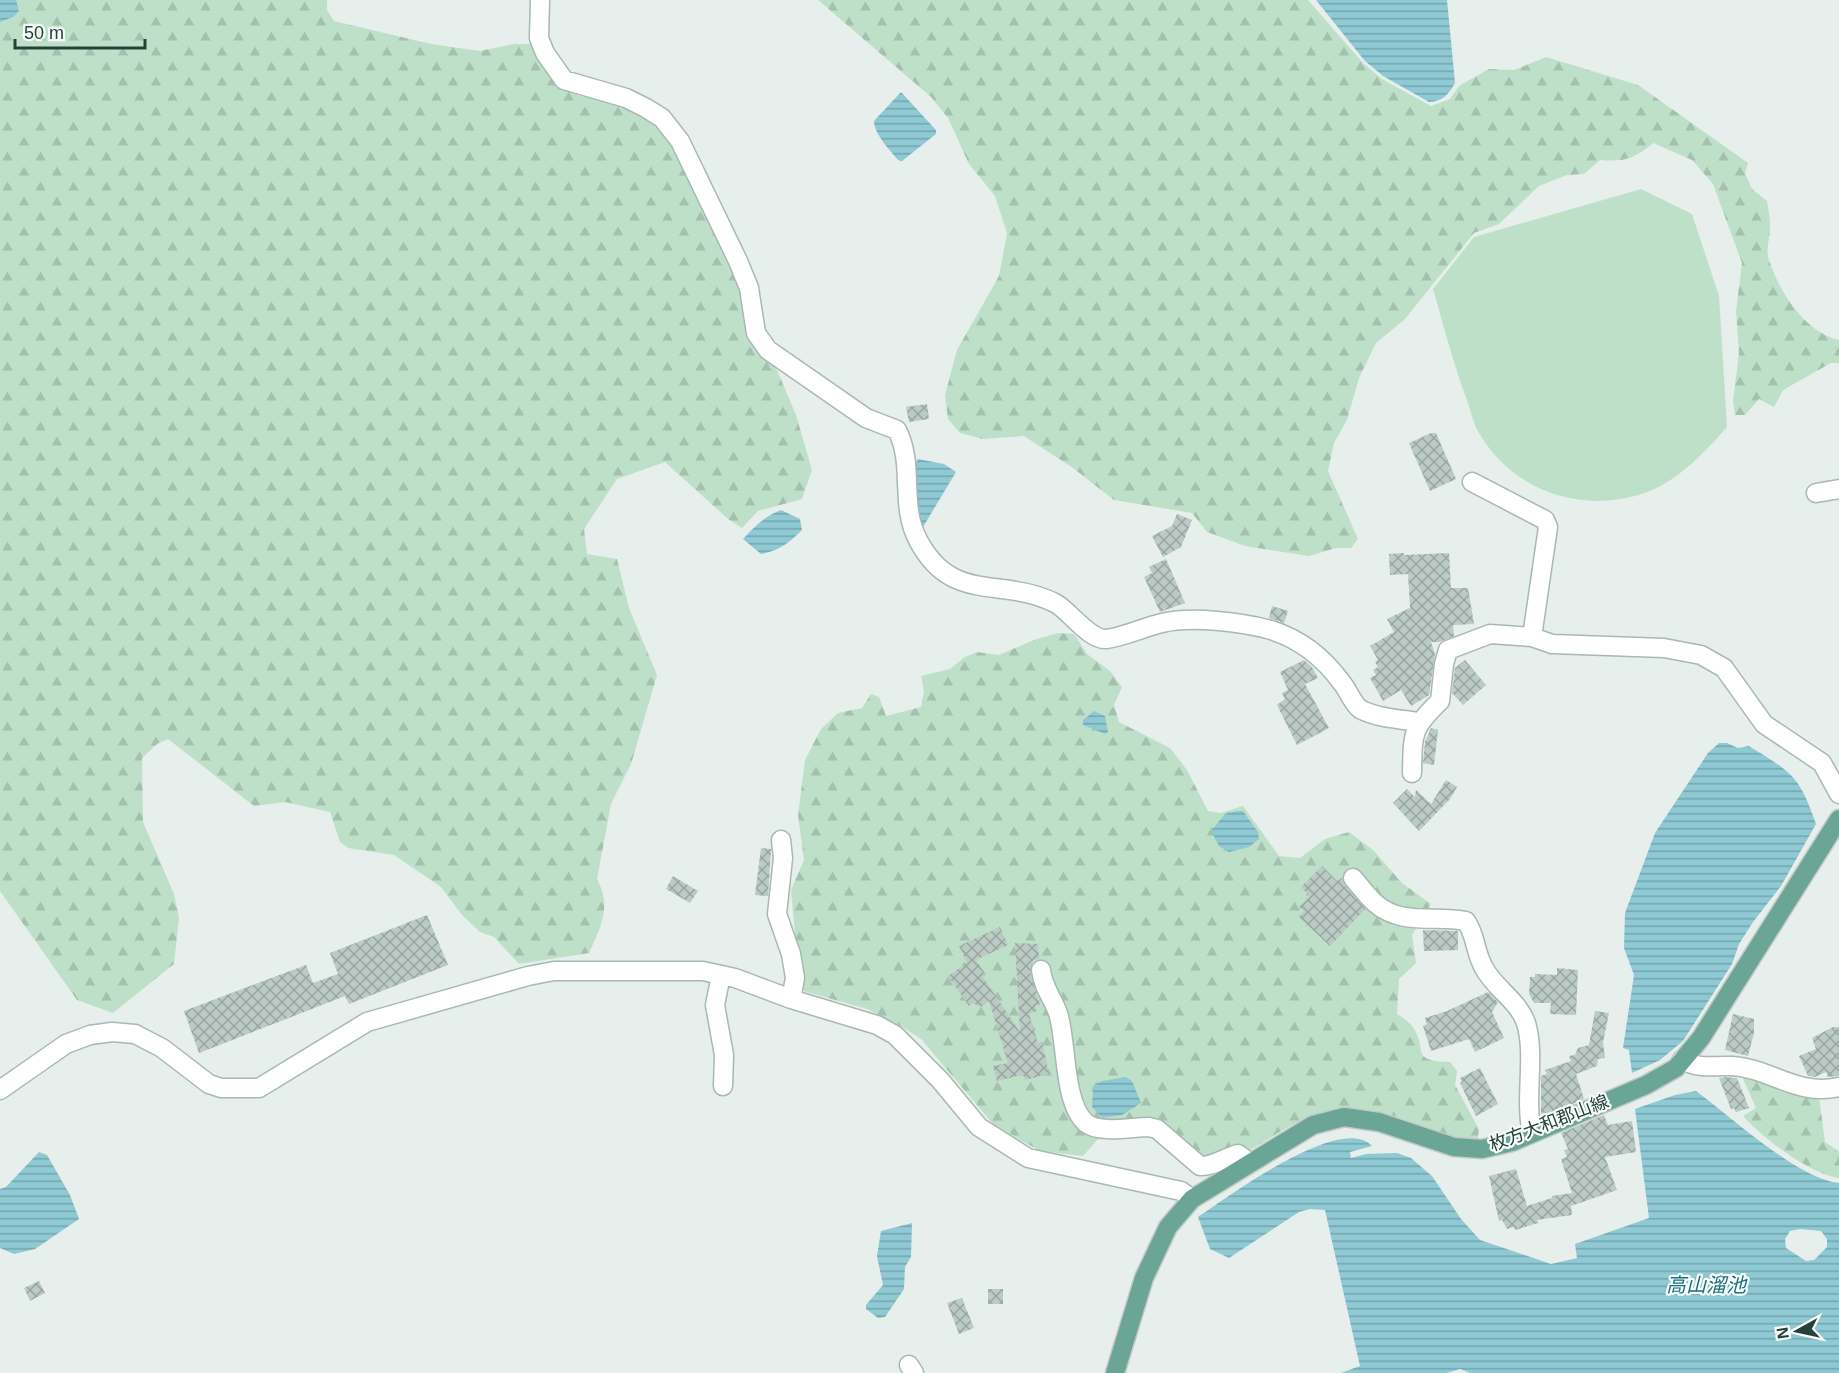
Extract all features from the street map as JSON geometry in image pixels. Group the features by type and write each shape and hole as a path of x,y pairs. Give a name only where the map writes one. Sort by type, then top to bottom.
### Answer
{"main road":[{"name":"枚方大和郡山線","path":"1114,1373 1144,1278 1168,1227 1192,1199 1313,1125 1344,1117 1379,1122 1454,1148 1482,1149 1532,1133 1646,1085 1676,1068 1701,1038 1839,819"}],"street":[{"path":"540,0 539,38 550,61 564,80 626,98 646,108 662,118 680,141 738,261 749,288 756,333 768,350 866,418 897,430 905,446 907,496 917,539 943,573 962,583 1027,592 1057,603 1093,635 1104,639 1165,622 1197,621 1270,630 1298,640 1317,655 1342,682 1359,708 1382,716 1418,722"},
{"path":"1472,482 1545,520 1548,527 1532,638"},
{"path":"1816,494 1839,489"},
{"path":"1412,773 1413,736 1418,722 1440,701 1444,664 1449,650 1490,634 1532,638 1552,644 1664,648 1701,655 1724,668 1764,724 1822,763 1839,794"},
{"path":"781,840 783,858 777,914 791,954 795,978 791,999"},
{"path":"1353,878 1376,904 1395,915 1466,921 1472,930 1484,969 1514,1002 1526,1023 1529,1048 1527,1113 1532,1133"},
{"path":"1041,970 1042,983 1058,1013 1067,1077 1076,1106 1084,1122 1095,1128 1149,1127 1157,1129 1200,1166 1208,1167 1223,1158 1238,1154 1250,1163"},
{"path":"3,1083 66,1044 90,1035 112,1032 135,1034 162,1048 209,1084 221,1088 259,1088 367,1022 528,976 554,971 704,972 735,978 791,999 877,1025 895,1035 940,1080 979,1126 1028,1158 1180,1191 1192,1199"},
{"path":"721,975 714,1005 724,1055 723,1086"},
{"path":"1682,1060 1697,1067 1733,1066 1806,1089 1822,1091 1839,1087"}],"green space":[{"path":"0,0 327,0 327,10 334,21 431,44 480,51 513,44 531,44 554,80 579,96 627,103 658,121 677,151 742,287 796,415 812,470 802,499 758,511 742,528 728,519 665,462 617,479 584,529 587,554 617,559 629,608 657,675 631,764 611,804 597,879 604,898 603,916 589,953 519,964 494,937 480,932 462,915 441,887 394,855 348,848 340,842 330,812 285,802 254,806 168,739 157,744 142,758 143,822 174,894 179,917 174,964 113,1013 77,1000 0,891"},
{"path":"818,0 1308,0 1363,63 1382,79 1431,106 1450,99 1459,86 1489,69 1514,70 1546,57 1638,85 1748,163 1745,173 1752,189 1767,201 1770,218 1768,257 1772,270 1786,296 1804,319 1826,335 1839,340 1839,363 1831,363 1783,390 1774,407 1759,399 1745,415 1735,415 1733,401 1739,353 1736,311 1742,263 1713,184 1692,160 1653,143 1629,158 1600,160 1584,174 1567,175 1539,186 1499,224 1474,233 1405,319 1376,343 1359,378 1347,420 1334,443 1328,471 1358,539 1351,548 1336,548 1309,556 1245,546 1207,532 1192,513 1114,500 1073,468 1024,436 983,439 960,433 948,419 945,395 957,350 999,276 1007,233 995,196 969,164 948,118 931,97"},
{"path":"1641,189 1692,214 1719,296 1727,427 1702,454 1682,471 1650,491 1626,498 1601,501 1554,494 1511,471 1494,454 1479,433 1458,375 1433,289 1474,237"},
{"path":"1058,633 1074,634 1087,654 1110,671 1122,687 1114,705 1119,722 1170,748 1187,770 1208,811 1221,813 1243,806 1279,856 1300,858 1325,839 1349,832 1373,850 1402,883 1431,904 1412,935 1416,963 1399,979 1397,1014 1413,1027 1424,1057 1450,1062 1457,1071 1455,1085 1479,1129 1478,1138 1463,1140 1383,1113 1350,1109 1333,1110 1311,1116 1250,1150 1236,1147 1206,1158 1122,1122 1099,1138 1083,1156 1040,1151 993,1124 921,1039 867,1009 800,990 791,890 804,860 798,815 805,760 821,729 838,713 862,708 871,694 879,697 886,716 921,707 924,691 921,676 950,669 965,657 977,652 999,655 1034,640"},
{"path":"1740,1072 1819,1097 1825,1142 1839,1151 1839,1178 1814,1170 1787,1154 1743,1116 1756,1108"}],"water":[{"path":"0,0 16,0 19,11 13,17 0,22"},
{"path":"1316,0 1447,0 1455,83 1442,99 1429,102 1383,76 1365,61"},
{"path":"901,92 936,130 936,134 902,161 898,160 883,142 874,121"},
{"path":"918,459 944,464 956,472 923,527 915,493 914,473"},
{"path":"781,510 800,519 802,530 784,545 761,554 743,539 760,522"},
{"path":"1094,711 1105,716 1108,732 1105,734 1083,725 1083,720"},
{"path":"1719,743 1727,743 1738,748 1749,746 1785,770 1799,785 1816,824 1781,886 1739,944 1732,964 1683,1041 1660,1060 1632,1073 1629,1050 1623,1048 1634,975 1624,948 1625,913 1655,833 1708,753"},
{"path":"1243,811 1258,832 1259,839 1249,847 1229,852 1219,846 1211,831 1225,814"},
{"path":"1126,1077 1132,1081 1141,1103 1122,1115 1102,1118 1092,1107 1093,1086 1102,1081"},
{"name":"高山溜池","path":"1696,1091 1785,1159 1822,1179 1839,1183 1839,1373 1470,1373 1460,1369 1447,1373 1341,1373 1360,1366 1325,1210 1310,1209 1299,1212 1229,1258 1210,1249 1198,1217 1284,1162 1336,1140 1357,1139 1372,1146 1350,1152 1351,1158 1366,1154 1397,1153 1411,1158 1432,1176 1461,1219 1480,1240 1551,1264 1577,1258 1575,1244 1649,1218 1635,1109 1675,1095","holes":["1800,1229 1821,1231 1827,1239 1827,1247 1814,1260 1806,1261 1786,1248 1785,1239 1790,1231"]},
{"path":"39,1152 47,1155 70,1195 79,1219 35,1249 14,1254 0,1248 0,1189 6,1187"},
{"path":"912,1223 911,1257 905,1267 904,1289 885,1317 878,1318 866,1309 866,1305 883,1285 877,1256 881,1231"}],"building":[{"path":"927,404 929,419 909,422 906,407"},
{"path":"1436,433 1456,479 1430,491 1409,443"},
{"path":"1177,514 1192,520 1181,547 1163,557 1152,536 1172,526"},
{"path":"1404,553 1404,555 1449,553 1451,588 1468,588 1474,624 1453,625 1454,636 1440,642 1431,642 1435,654 1429,695 1411,706 1401,690 1383,701 1370,678 1376,675 1373,670 1378,667 1375,662 1378,660 1370,646 1394,632 1387,619 1410,608 1408,574 1390,575 1389,554"},
{"path":"1166,559 1185,603 1160,612 1144,577 1152,573 1149,567"},
{"path":"1272,606 1288,611 1284,623 1269,618"},
{"path":"1304,660 1312,667 1318,678 1305,684 1329,728 1297,745 1277,705 1285,699 1282,693 1288,690 1280,672"},
{"path":"1465,660 1486,685 1463,705 1452,693 1455,668"},
{"path":"1431,728 1438,730 1434,765 1423,763 1425,742"},
{"path":"1446,780 1457,787 1450,799 1419,831 1393,803 1407,789 1415,797 1416,790 1431,804"},
{"path":"761,848 771,849 768,896 755,895"},
{"path":"1322,866 1337,881 1342,878 1344,885 1365,909 1330,946 1299,917 1304,911 1299,907 1310,896 1301,887"},
{"path":"673,876 698,891 690,903 666,889"},
{"path":"427,915 448,965 349,1004 345,996 199,1053 184,1011 306,965 313,983 338,974 330,953"},
{"path":"1000,927 1008,945 976,960 986,975 983,977 1020,1032 1015,943 1038,944 1039,959 1033,960 1030,972 1040,1005 1035,1006 1037,1011 1029,1014 1038,1043 1042,1042 1049,1074 1025,1080 1024,1076 1018,1076 997,1081 993,1066 1008,1063 989,1001 981,1007 973,1003 969,1006 948,976 967,963 959,946"},
{"path":"1423,930 1458,931 1458,950 1424,951"},
{"path":"1557,968 1578,970 1576,1015 1550,1014 1551,1003 1534,1003 1529,994 1530,977 1535,977 1535,974 1557,975"},
{"path":"1488,992 1498,1002 1492,1012 1504,1038 1475,1052 1469,1039 1431,1051 1423,1026 1427,1024 1425,1018 1447,1011"},
{"path":"1595,1011 1609,1013 1603,1042 1605,1058 1598,1059 1597,1066 1576,1074 1584,1099 1541,1117 1541,1076 1547,1074 1545,1070 1571,1061 1569,1056 1575,1055 1578,1048 1589,1045"},
{"path":"1733,1014 1754,1019 1754,1033 1748,1056 1725,1050"},
{"path":"1833,1027 1839,1027 1839,1076 1828,1077 1826,1072 1815,1077 1808,1076 1799,1056 1816,1049 1812,1038"},
{"path":"1480,1068 1498,1104 1476,1116 1460,1083 1462,1082 1460,1078"},
{"path":"1719,1078 1737,1078 1749,1108 1736,1112 1734,1108 1731,1109"},
{"path":"1604,1115 1608,1125 1632,1121 1636,1152 1605,1157 1617,1190 1571,1206 1572,1215 1537,1220 1538,1223 1515,1230 1514,1227 1507,1229 1502,1220 1499,1221 1489,1176 1516,1169 1527,1206 1552,1198 1552,1196 1572,1193 1561,1159 1567,1157 1564,1150 1568,1149 1561,1133"},
{"path":"39,1281 45,1293 30,1301 24,1288"},
{"path":"988,1289 1003,1289 1003,1304 988,1304"},
{"path":"962,1298 974,1328 959,1334 947,1303"}]}
